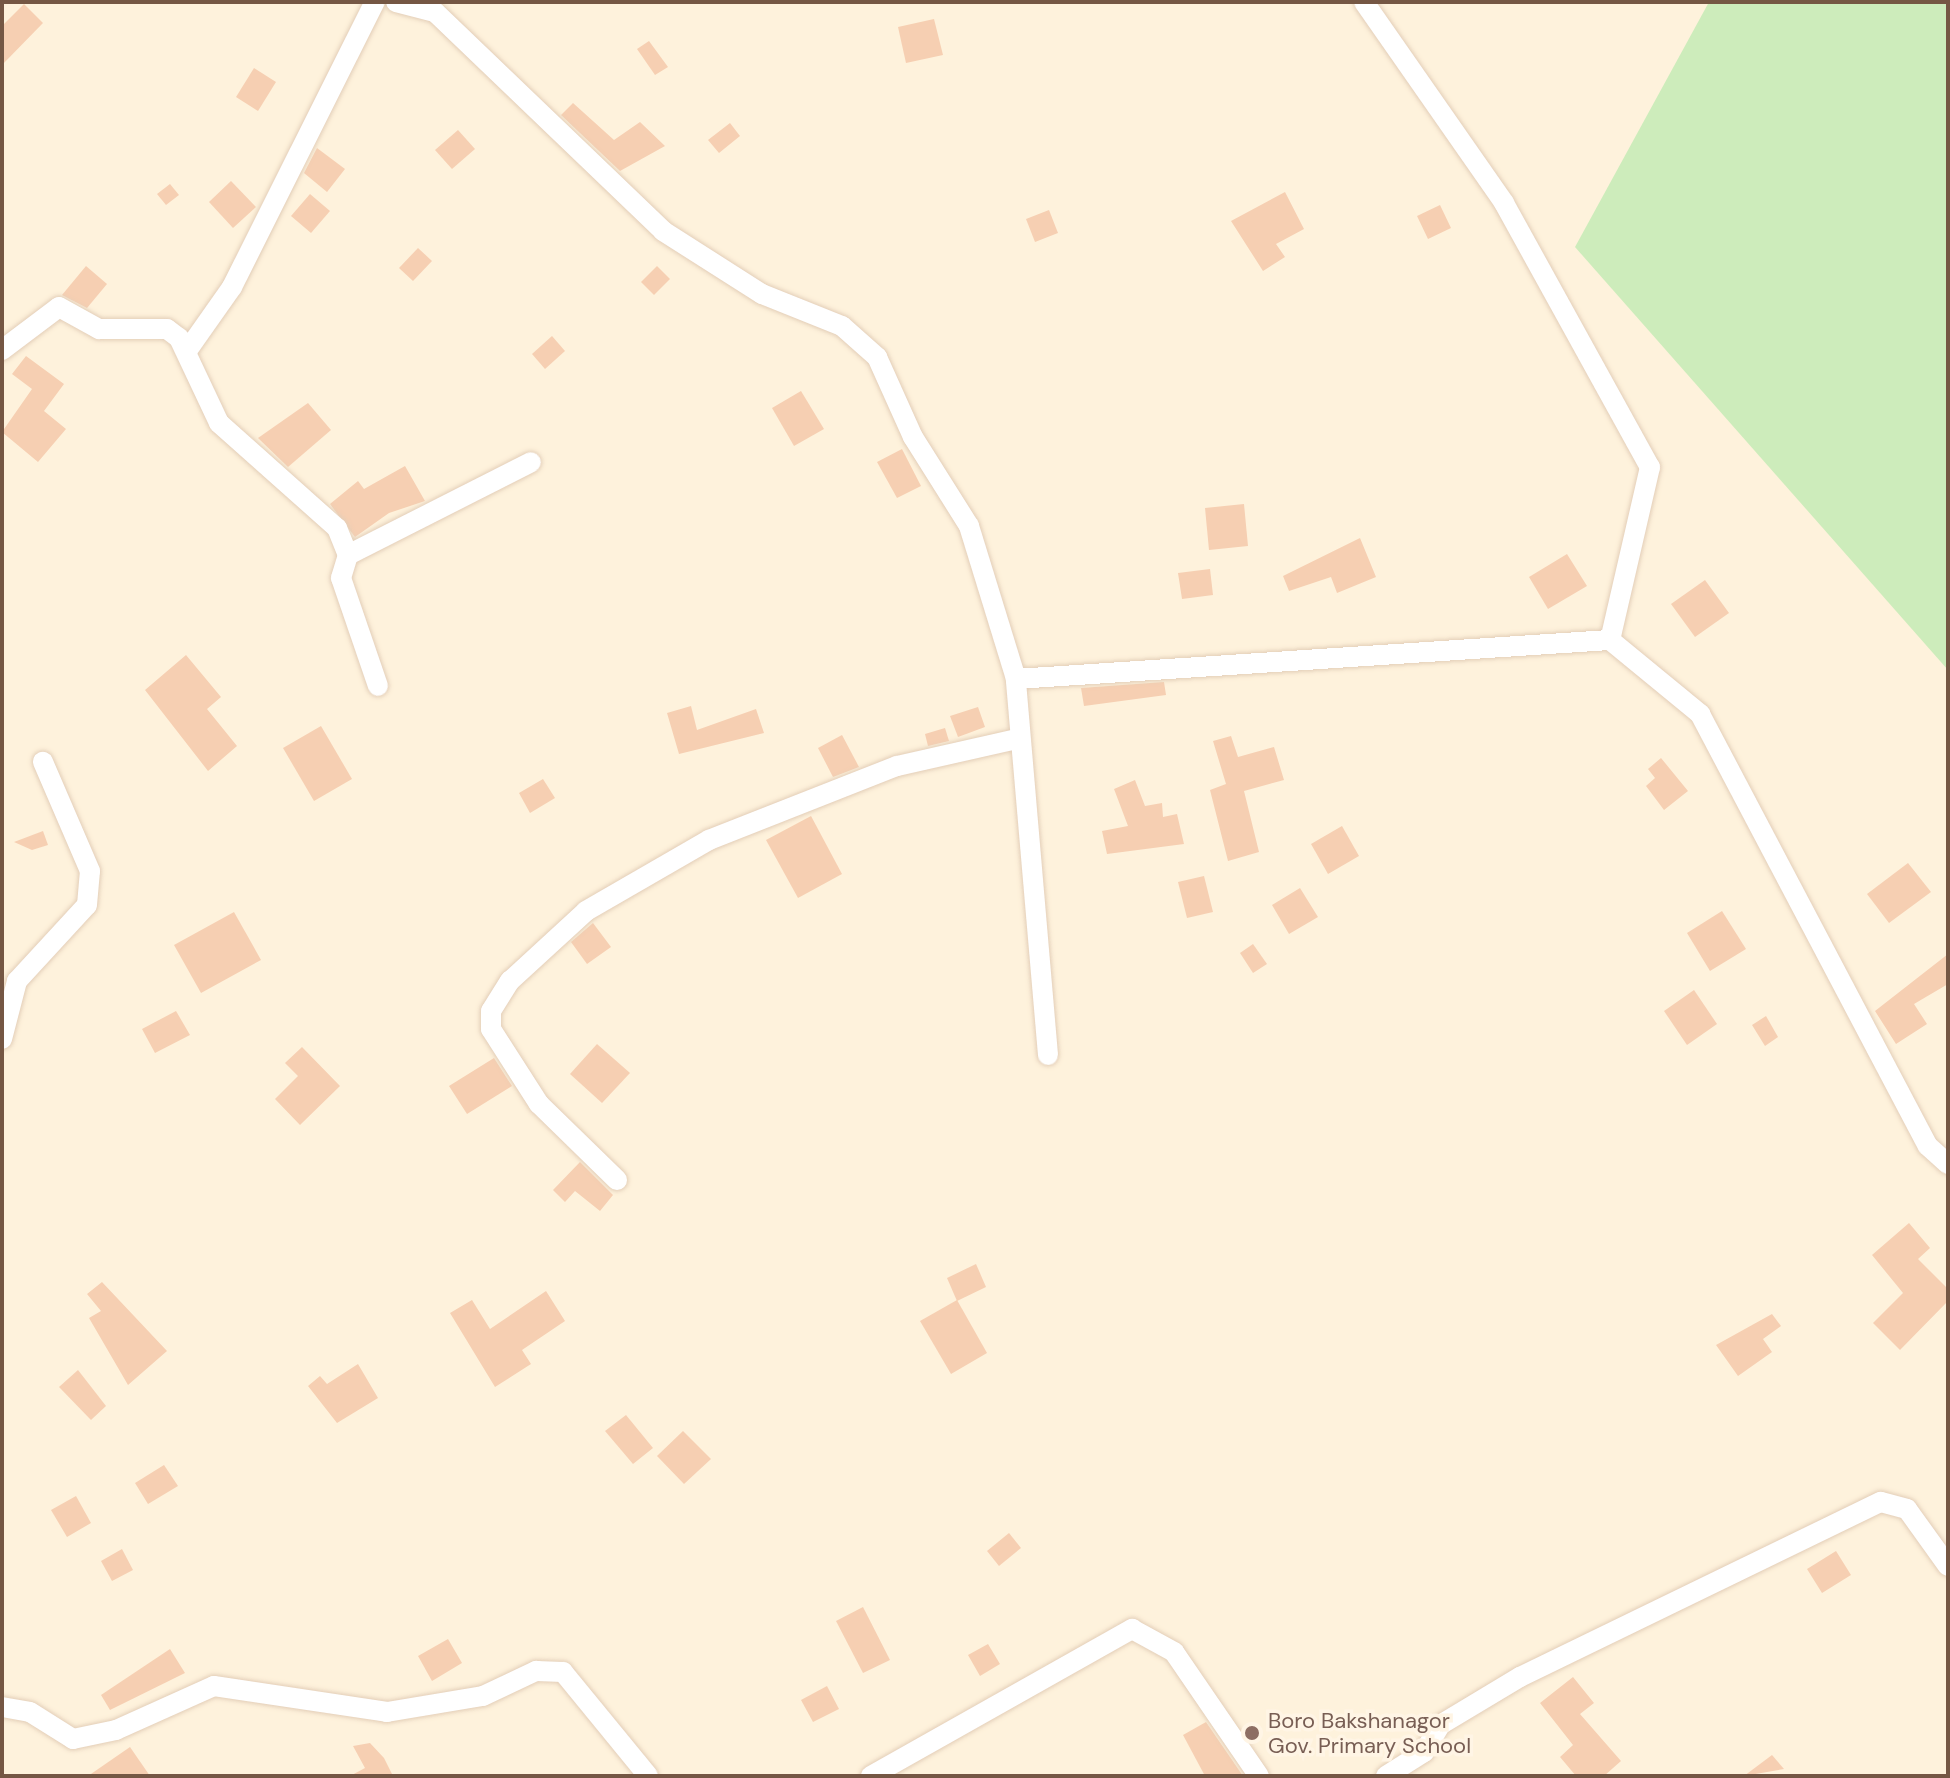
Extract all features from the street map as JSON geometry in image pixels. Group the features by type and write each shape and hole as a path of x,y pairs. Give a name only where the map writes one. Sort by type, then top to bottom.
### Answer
{"street":[{"path":"189,348 246,262 375,2"},
{"path":"396,2 435,12 663,231 762,294 842,326 877,357 913,437 969,526 1016,679 1017,739 1048,1055"},
{"path":"1364,2 1504,203 1650,467 1610,640"},
{"path":"2,350 59,307 99,329 167,329 189,348 199,388 219,423 337,528 348,555 341,578 378,686"},
{"path":"348,555 531,462"},
{"path":"1016,679 1610,640 1700,714 1928,1146 1948,1164"},
{"path":"617,1180 539,1104 491,1029 491,1011 510,981 586,911 709,840 897,766 1017,739"},
{"path":"2,1039 17,981 87,905 90,871 43,762"},
{"path":"1386,1776 1424,1752 1440,1725 1520,1677 1881,1502 1907,1509 1948,1566"},
{"path":"871,1776 1132,1629 1174,1652 1259,1776"},
{"path":"2,1707 30,1712 73,1739 116,1730 214,1686 387,1712 483,1696 536,1671 563,1672 648,1776"}],"green space":[{"path":"1709,2 1948,2 1948,670 1575,247"}],"building":[{"path":"24,4 43,23 2,65 2,26"},
{"path":"934,19 943,55 906,63 898,27"},
{"path":"649,41 668,67 655,75 637,49"},
{"path":"254,68 276,82 258,111 236,97"},
{"path":"573,103 614,140 640,122 665,146 620,171 561,115"},
{"path":"730,123 740,136 719,153 708,140"},
{"path":"458,130 475,149 452,169 435,150"},
{"path":"317,148 345,169 327,192 304,173"},
{"path":"231,181 256,207 233,228 209,202"},
{"path":"170,184 179,195 166,205 157,194"},
{"path":"1285,192 1304,229 1276,244 1285,257 1263,271 1231,221"},
{"path":"310,194 330,211 311,233 291,216"},
{"path":"1440,205 1451,228 1428,239 1417,216"},
{"path":"1049,210 1058,233 1035,242 1026,219"},
{"path":"418,248 432,261 413,281 399,268"},
{"path":"86,266 107,284 87,308 62,295"},
{"path":"657,266 670,279 654,295 641,282"},
{"path":"552,336 565,351 545,369 532,354"},
{"path":"26,356 64,384 44,411 66,429 38,462 2,432 32,389 12,374"},
{"path":"801,391 824,429 794,446 772,408"},
{"path":"308,403 331,430 288,467 258,438"},
{"path":"902,449 921,486 897,498 877,462"},
{"path":"405,466 425,501 389,513 355,537 330,504 358,481 364,489"},
{"path":"1244,504 1248,546 1209,550 1205,508"},
{"path":"1360,538 1376,577 1337,593 1331,577 1289,591 1283,576"},
{"path":"1567,554 1587,586 1548,609 1529,577"},
{"path":"1210,569 1213,595 1182,599 1178,573"},
{"path":"1705,580 1729,613 1695,637 1671,604"},
{"path":"186,655 221,697 207,709 237,746 208,771 145,690"},
{"path":"1164,682 1166,695 1084,706 1081,688"},
{"path":"691,706 697,730 756,709 764,733 679,754 667,713"},
{"path":"978,707 985,727 958,737 950,716"},
{"path":"321,726 352,779 314,801 283,748"},
{"path":"945,728 949,741 928,746 925,734"},
{"path":"842,735 859,767 833,777 818,748"},
{"path":"1231,736 1238,757 1274,747 1284,780 1244,791 1259,852 1228,861 1210,790 1226,784 1213,741"},
{"path":"1661,758 1688,791 1664,810 1646,786 1655,778 1648,769"},
{"path":"543,779 555,798 530,813 519,793"},
{"path":"1135,780 1145,806 1162,803 1163,817 1177,814 1184,844 1107,854 1102,831 1128,826 1114,789"},
{"path":"811,816 842,874 798,898 766,840"},
{"path":"1342,826 1359,856 1328,874 1311,844"},
{"path":"43,831 48,845 32,850 14,842"},
{"path":"1908,863 1931,892 1889,923 1867,894"},
{"path":"1204,876 1213,912 1187,918 1178,882"},
{"path":"1300,888 1318,917 1289,934 1272,905"},
{"path":"1722,911 1746,949 1710,971 1687,933"},
{"path":"234,912 261,960 201,993 174,945"},
{"path":"593,923 611,947 587,964 571,942"},
{"path":"1253,944 1267,964 1253,973 1240,953"},
{"path":"1948,954 1948,984 1914,1004 1927,1024 1896,1044 1875,1011"},
{"path":"1694,990 1717,1024 1687,1045 1664,1011"},
{"path":"176,1011 190,1035 155,1053 142,1029"},
{"path":"1766,1016 1778,1037 1765,1046 1752,1025"},
{"path":"597,1044 630,1073 602,1103 570,1074"},
{"path":"302,1047 340,1086 300,1125 275,1099 298,1076 285,1063"},
{"path":"494,1058 512,1086 467,1114 449,1086"},
{"path":"580,1162 613,1195 600,1211 575,1191 565,1202 553,1190"},
{"path":"1909,1223 1930,1248 1918,1259 1948,1289 1948,1301 1900,1350 1873,1323 1903,1293 1872,1255"},
{"path":"976,1264 986,1287 957,1301 947,1278"},
{"path":"102,1282 167,1351 128,1385 89,1318 101,1311 87,1294"},
{"path":"546,1291 565,1321 522,1350 531,1364 495,1387 450,1313 472,1300 490,1329"},
{"path":"957,1300 987,1353 951,1374 920,1321"},
{"path":"1772,1314 1781,1326 1763,1339 1772,1352 1738,1376 1716,1345"},
{"path":"358,1364 378,1398 337,1423 308,1386 320,1376 327,1384"},
{"path":"78,1370 106,1406 91,1420 59,1387"},
{"path":"626,1415 653,1448 633,1464 605,1431"},
{"path":"683,1431 711,1459 684,1484 657,1456"},
{"path":"164,1465 178,1486 148,1504 135,1483"},
{"path":"76,1496 91,1523 67,1537 51,1510"},
{"path":"1009,1533 1021,1548 999,1566 987,1551"},
{"path":"122,1549 133,1570 112,1581 101,1561"},
{"path":"1836,1551 1851,1575 1822,1593 1807,1569"},
{"path":"863,1607 890,1660 863,1673 836,1621"},
{"path":"448,1639 462,1663 432,1681 418,1656"},
{"path":"988,1644 1000,1664 980,1676 968,1655"},
{"path":"170,1649 185,1673 110,1710 101,1695"},
{"path":"1573,1677 1594,1703 1580,1714 1621,1761 1604,1776 1576,1776 1560,1757 1573,1745 1540,1703"},
{"path":"827,1686 839,1709 813,1722 801,1700"},
{"path":"1206,1722 1243,1776 1205,1776 1183,1735"},
{"path":"370,1743 384,1758 393,1776 350,1776 365,1768 353,1746"},
{"path":"130,1747 150,1776 88,1776"},
{"path":"1772,1755 1784,1769 1744,1776"}],"place":[{"name":"Boro Bakshanagor Gov. Primary School","path":"1252,1733"}]}
